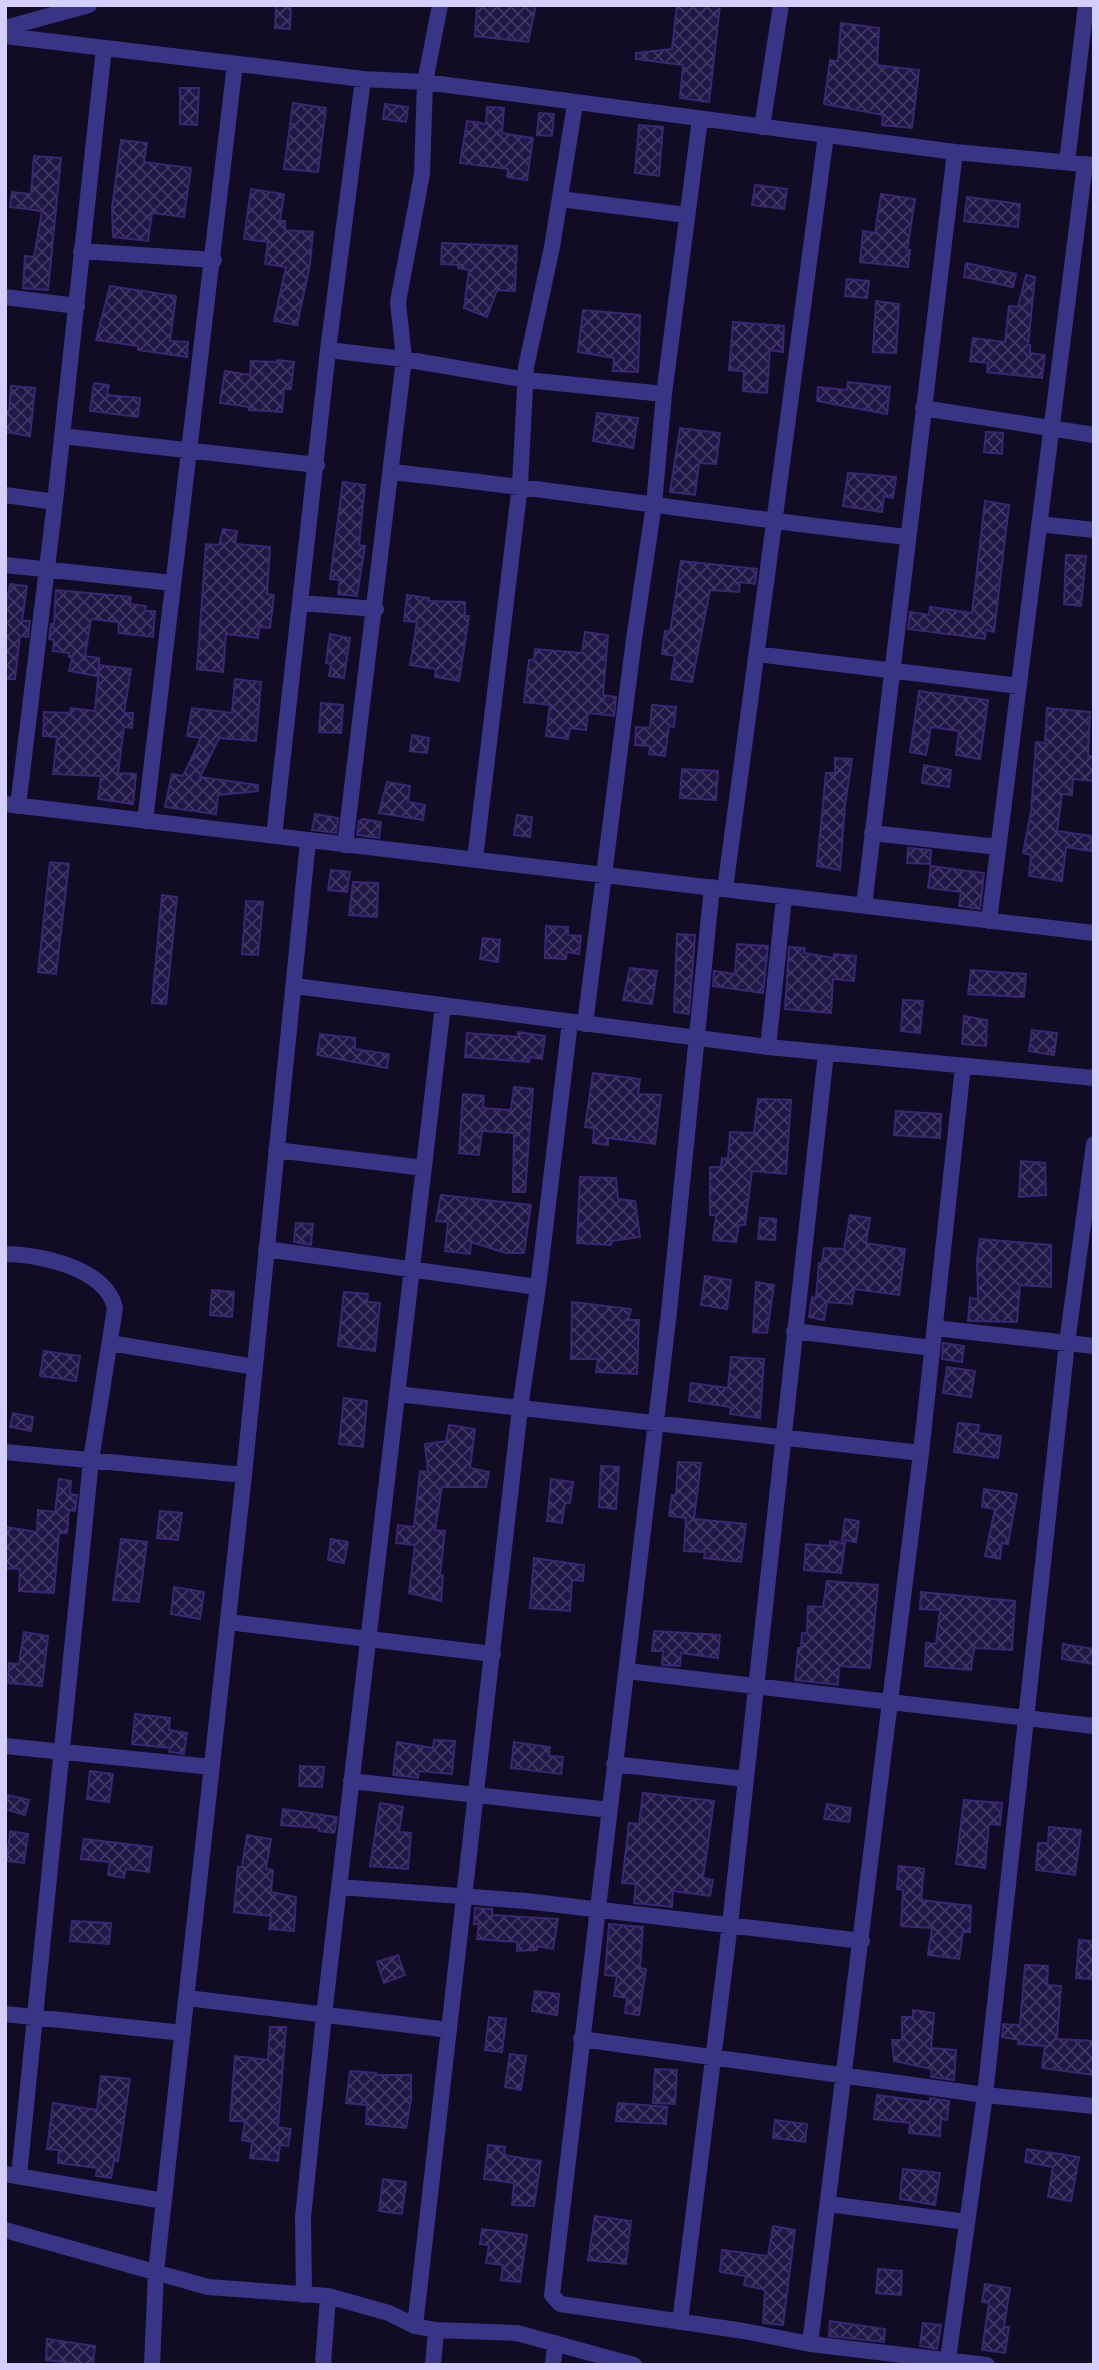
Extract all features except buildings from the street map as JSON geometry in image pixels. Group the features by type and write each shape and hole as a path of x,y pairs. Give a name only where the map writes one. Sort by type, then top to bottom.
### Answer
{"street":[{"path":"5,28 89,5"},
{"path":"345,845 376,609 404,359 398,302 422,174 425,82 440,5"},
{"path":"762,127 781,5"},
{"path":"1067,162 1086,5"},
{"path":"5,36 363,79 425,82 575,104 955,152 1089,164 1051,426 989,921"},
{"path":"104,48 55,502 12,805 1094,933"},
{"path":"145,821 214,260 235,64"},
{"path":"274,836 328,350 363,79"},
{"path":"475,859 520,485 530,336 552,247 575,104"},
{"path":"415,2326 520,1408 577,1023 604,874 654,504 664,394 700,118"},
{"path":"826,135 756,654 718,888 698,1038 627,1671 552,2289 554,2301 810,2344 948,2358 987,2365"},
{"path":"864,906 955,152"},
{"path":"560,199 687,215"},
{"path":"81,251 214,260"},
{"path":"5,297 77,306"},
{"path":"328,350 404,359 527,380 664,394"},
{"path":"923,408 1051,426 1094,435"},
{"path":"62,436 317,465"},
{"path":"391,472 520,485 774,522 908,537"},
{"path":"5,495 55,502"},
{"path":"1039,524 1094,530"},
{"path":"5,565 173,583"},
{"path":"301,603 376,609"},
{"path":"756,654 1018,685"},
{"path":"872,833 998,847"},
{"path":"152,2365 156,2272 244,1475 308,841"},
{"path":"768,1047 784,898"},
{"path":"295,986 768,1047 1094,1079"},
{"path":"304,2295 303,2217 324,2015 366,1640 443,1005"},
{"path":"680,2322 730,1924 826,1053"},
{"path":"810,2344 921,1453 963,1066"},
{"path":"948,2358 985,2095 1067,1343 1094,1144"},
{"path":"276,1150 424,1168"},
{"path":"265,1250 538,1287"},
{"path":"5,1254 48,1258 65,1264 100,1284 113,1300 115,1308 91,1460 34,2017 12,2175 164,2201"},
{"path":"935,1328 1094,1346"},
{"path":"794,1331 932,1348"},
{"path":"110,1343 255,1367"},
{"path":"397,1394 921,1453"},
{"path":"5,1452 244,1475"},
{"path":"228,1622 493,1654"},
{"path":"627,1671 1094,1726"},
{"path":"5,1746 212,1767"},
{"path":"614,1764 745,1779"},
{"path":"351,1781 610,1810"},
{"path":"339,1887 597,1909 862,1941"},
{"path":"187,1997 449,2030"},
{"path":"5,2014 183,2033"},
{"path":"581,2039 985,2095 1094,2106"},
{"path":"828,2204 967,2222"},
{"path":"5,2230 208,2287 328,2296 389,2313 415,2326 436,2330 506,2332 634,2365"},
{"path":"323,2365 328,2296"},
{"path":"433,2365 436,2330"},
{"path":"553,2365 555,2343"}]}
